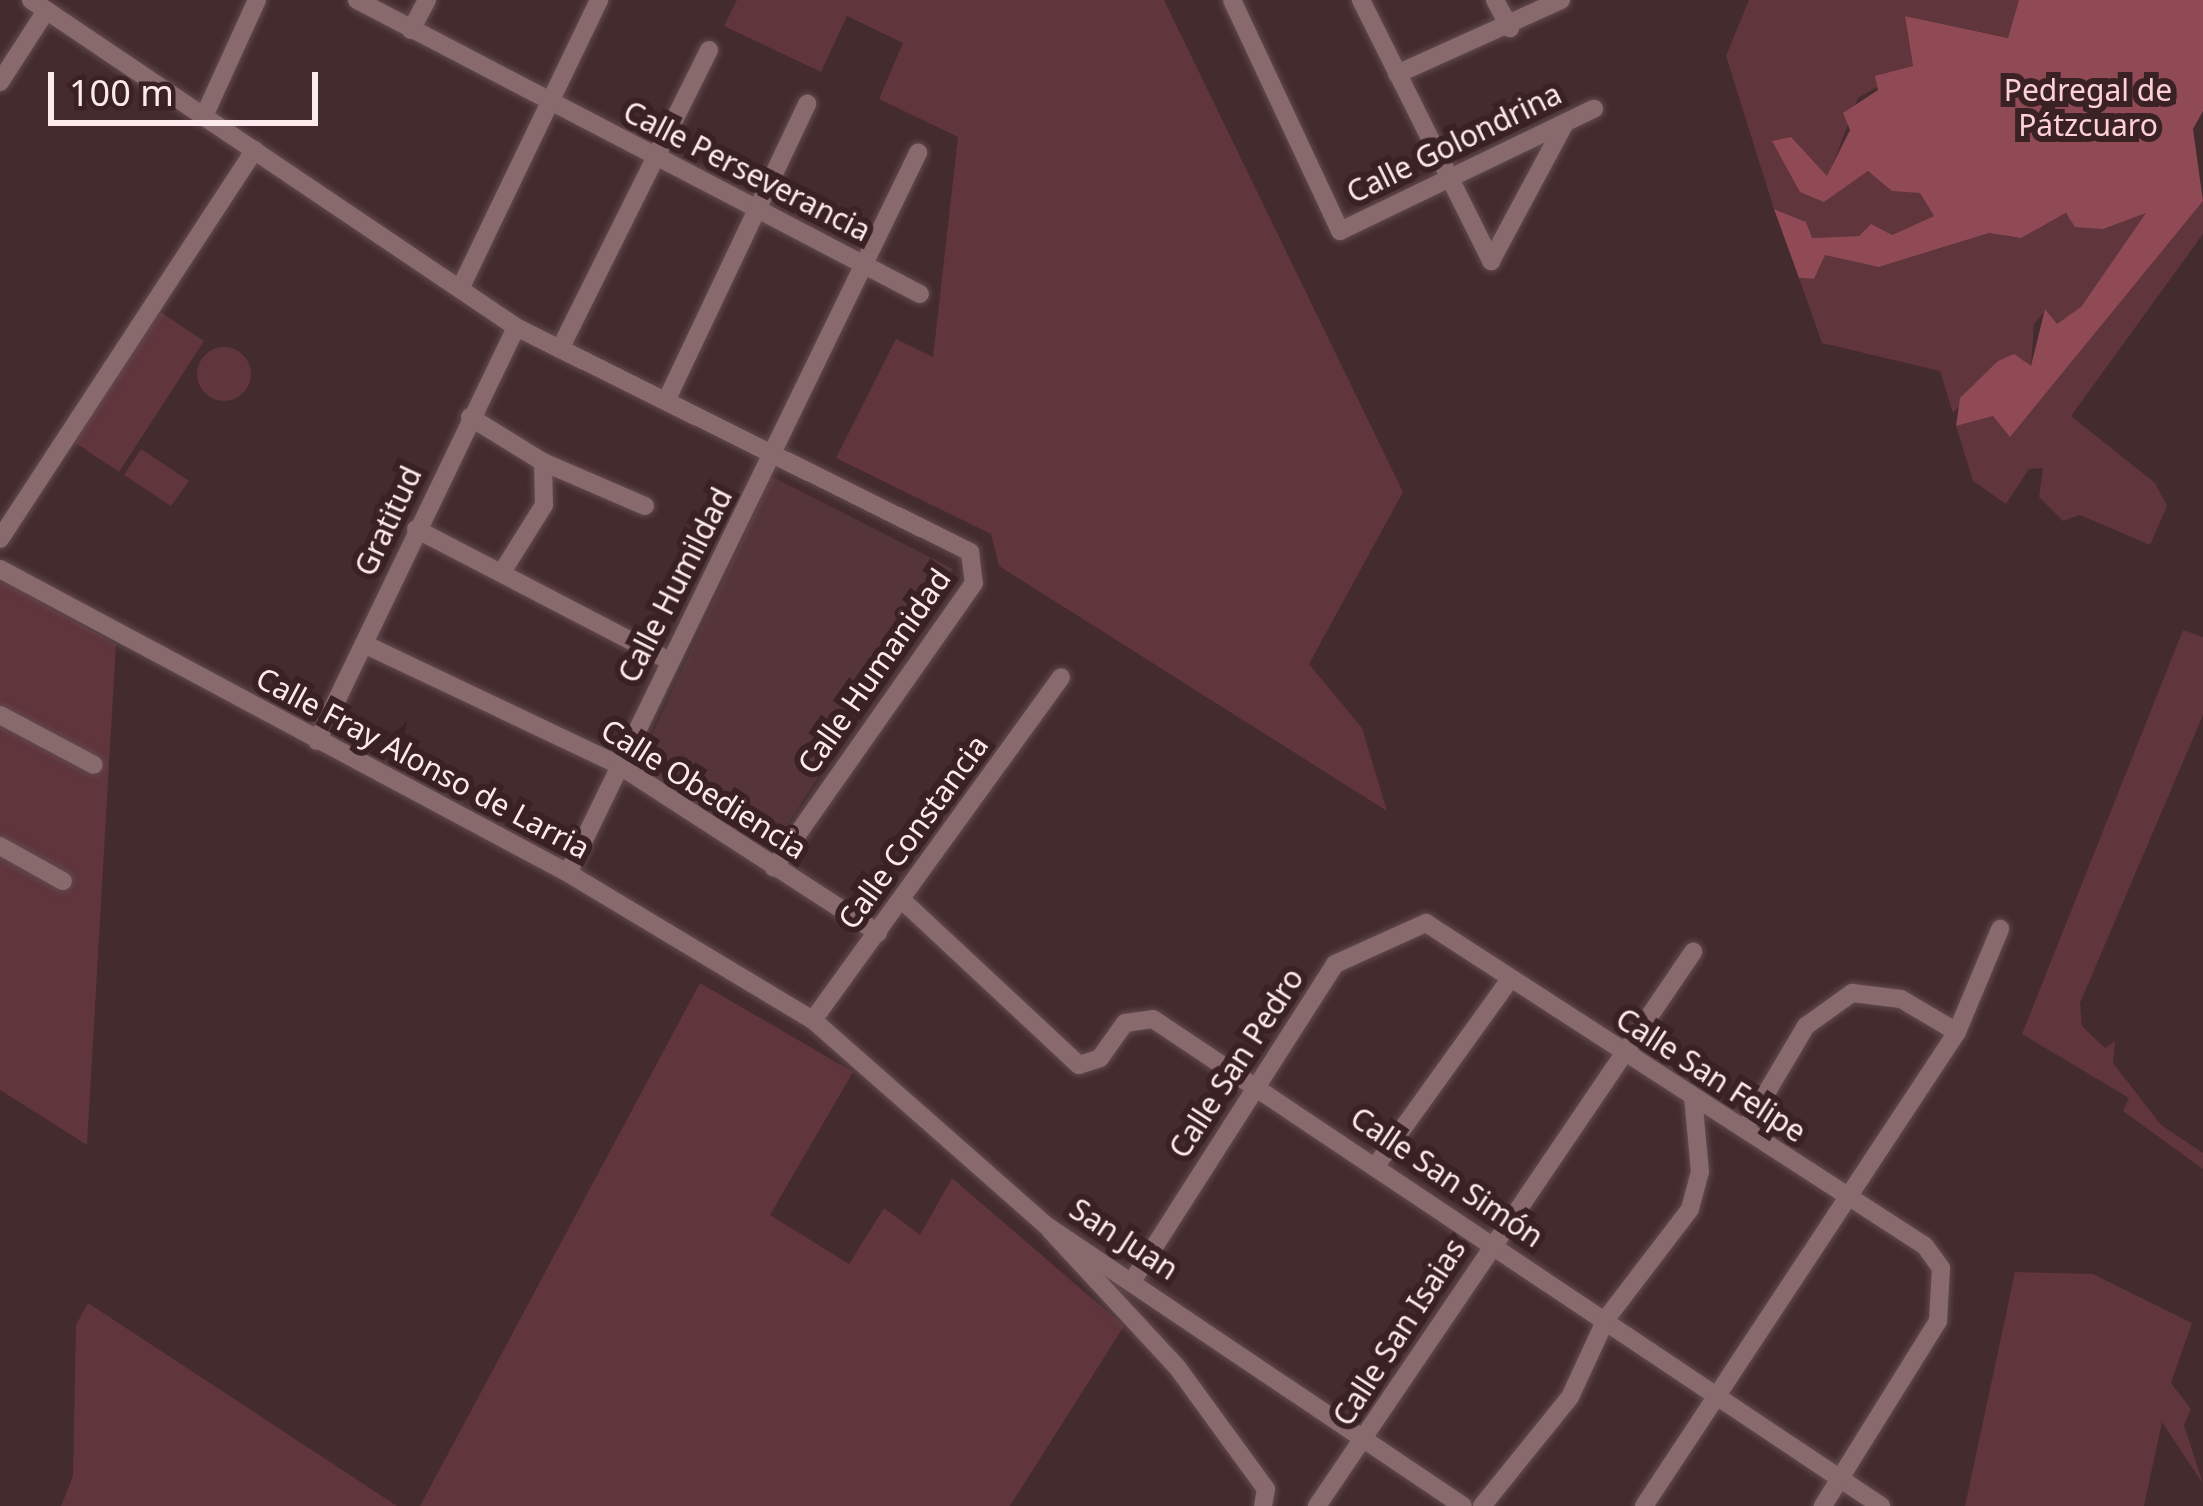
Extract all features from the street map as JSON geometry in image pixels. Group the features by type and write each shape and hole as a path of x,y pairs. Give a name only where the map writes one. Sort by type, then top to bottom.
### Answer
{"street":[{"path":"205,114 256,0"},
{"name":"Calle Perseverancia","path":"357,0 920,295"},
{"path":"401,25 403,0"},
{"path":"401,25 427,0"},
{"path":"460,289 598,0"},
{"name":"Calle Golondrina","path":"1232,0 1340,231 1594,109"},
{"path":"1361,0 1491,261 1565,123"},
{"path":"1495,0 1510,28"},
{"path":"1397,74 1510,28 1561,0"},
{"path":"0,82 38,5 516,327 776,457"},
{"path":"560,349 647,155 709,50"},
{"path":"667,399 807,104"},
{"path":"0,539 255,150"},
{"name":"Calle Humildad","path":"568,873 668,660 776,457 862,264 918,153"},
{"name":"Gratitud","path":"317,741 516,327"},
{"path":"470,417 543,462 645,506"},
{"name":"Calle Humanidad","path":"774,868 979,565 776,457"},
{"path":"504,568 544,505 543,462"},
{"path":"416,530 504,568 668,660"},
{"name":"Calle Fray Alonso de Larria","path":"0,569 568,873 813,1020"},
{"name":"Calle Obediencia","path":"364,644 617,764 878,933"},
{"name":"Calle Constancia","path":"813,1020 1061,677"},
{"path":"0,715 94,765"},
{"path":"0,846 63,880"},
{"name":"Calle San Simón","path":"902,900 1079,1065 1138,1016 1258,1084 1881,1506"},
{"name":"Calle San Felipe","path":"1426,923 1745,1129 1840,1197 1925,1246 1946,1289 1843,1478"},
{"name":"Calle San Pedro","path":"1133,1280 1335,964 1426,923"},
{"path":"1644,1506 1721,1395 1840,1197 1957,1033 2000,929"},
{"name":"Calle San Isaias","path":"1317,1506 1618,1050 1693,952"},
{"path":"1375,1167 1510,980"},
{"path":"1745,1129 1806,1026 1852,993 1901,999 1957,1033"},
{"name":"San Juan","path":"813,1020 1047,1226 1463,1506"},
{"path":"1481,1506 1570,1397 1606,1319 1690,1209 1700,1172 1693,1096"},
{"path":"1047,1226 1177,1367 1266,1489 1263,1506"},
{"path":"1823,1506 1843,1478"}],"shaded area":[{"path":"737,0 1164,0 1403,492 1309,664 1362,728 1387,811 999,566 991,534 836,458 896,339 933,357 958,137 879,99 903,43 847,16 821,72 724,26"},
{"path":"1749,0 2019,0 2009,38 1905,16 1913,66 1858,98 1828,177 1791,138 1824,202 1868,171 1920,193 1934,216 1892,235 1811,238 1806,222 1774,209 1726,56"},
{"path":"2203,201 2203,234 2071,416 2155,483 2167,506 2150,545 2080,515 2063,521 2039,497 2043,468 2029,469 2006,504 1973,481 1956,426 1993,416 2010,436"},
{"path":"2137,209 2147,213 2081,307 2057,325 2046,310 2034,324 2031,367 1998,361 1953,413 1940,371 1822,343 1799,278 1814,279 1825,254 1880,267 1989,233 2021,238 2067,213"},
{"path":"159,311 204,341 119,472 74,442"},
{"path":"224,347 243,355 251,374 243,393 224,401 205,393 197,374 205,355"},
{"path":"141,449 189,481 171,506 124,475"},
{"path":"771,476 953,569 772,848 637,768"},
{"path":"0,579 116,644 87,1145 0,1090"},
{"path":"2183,630 2203,637 2203,715 2080,1003 2082,1026 2105,1048 2115,1041 2113,1063 2161,1125 2203,1153 2203,1169 2123,1111 2129,1098 2022,1034"},
{"path":"700,983 853,1072 770,1215 849,1264 884,1208 920,1235 952,1178 1124,1326 1010,1506 420,1506"},
{"path":"2015,1272 2093,1274 2192,1323 2171,1383 2191,1409 2184,1425 2203,1484 2162,1422 2144,1506 1965,1506"},
{"path":"88,1303 397,1506 61,1506 73,1476 76,1325"}],"green space":[{"name":"Pedregal de Pátzcuaro","path":"2019,0 2203,0 2203,111 2193,129 2203,201 2010,437 1993,416 1956,426 1960,398 1998,361 2014,354 2031,366 2045,309 2057,324 2081,307 2146,213 2103,229 2075,227 2066,213 2021,238 1989,233 1879,267 1825,255 1814,279 1799,278 1774,209 1806,222 1812,238 1859,236 1871,224 1892,235 1934,216 1920,193 1892,191 1868,171 1824,202 1800,192 1772,141 1791,137 1827,176 1850,130 1843,113 1878,90 1875,76 1913,66 1905,16 2008,38"}]}
